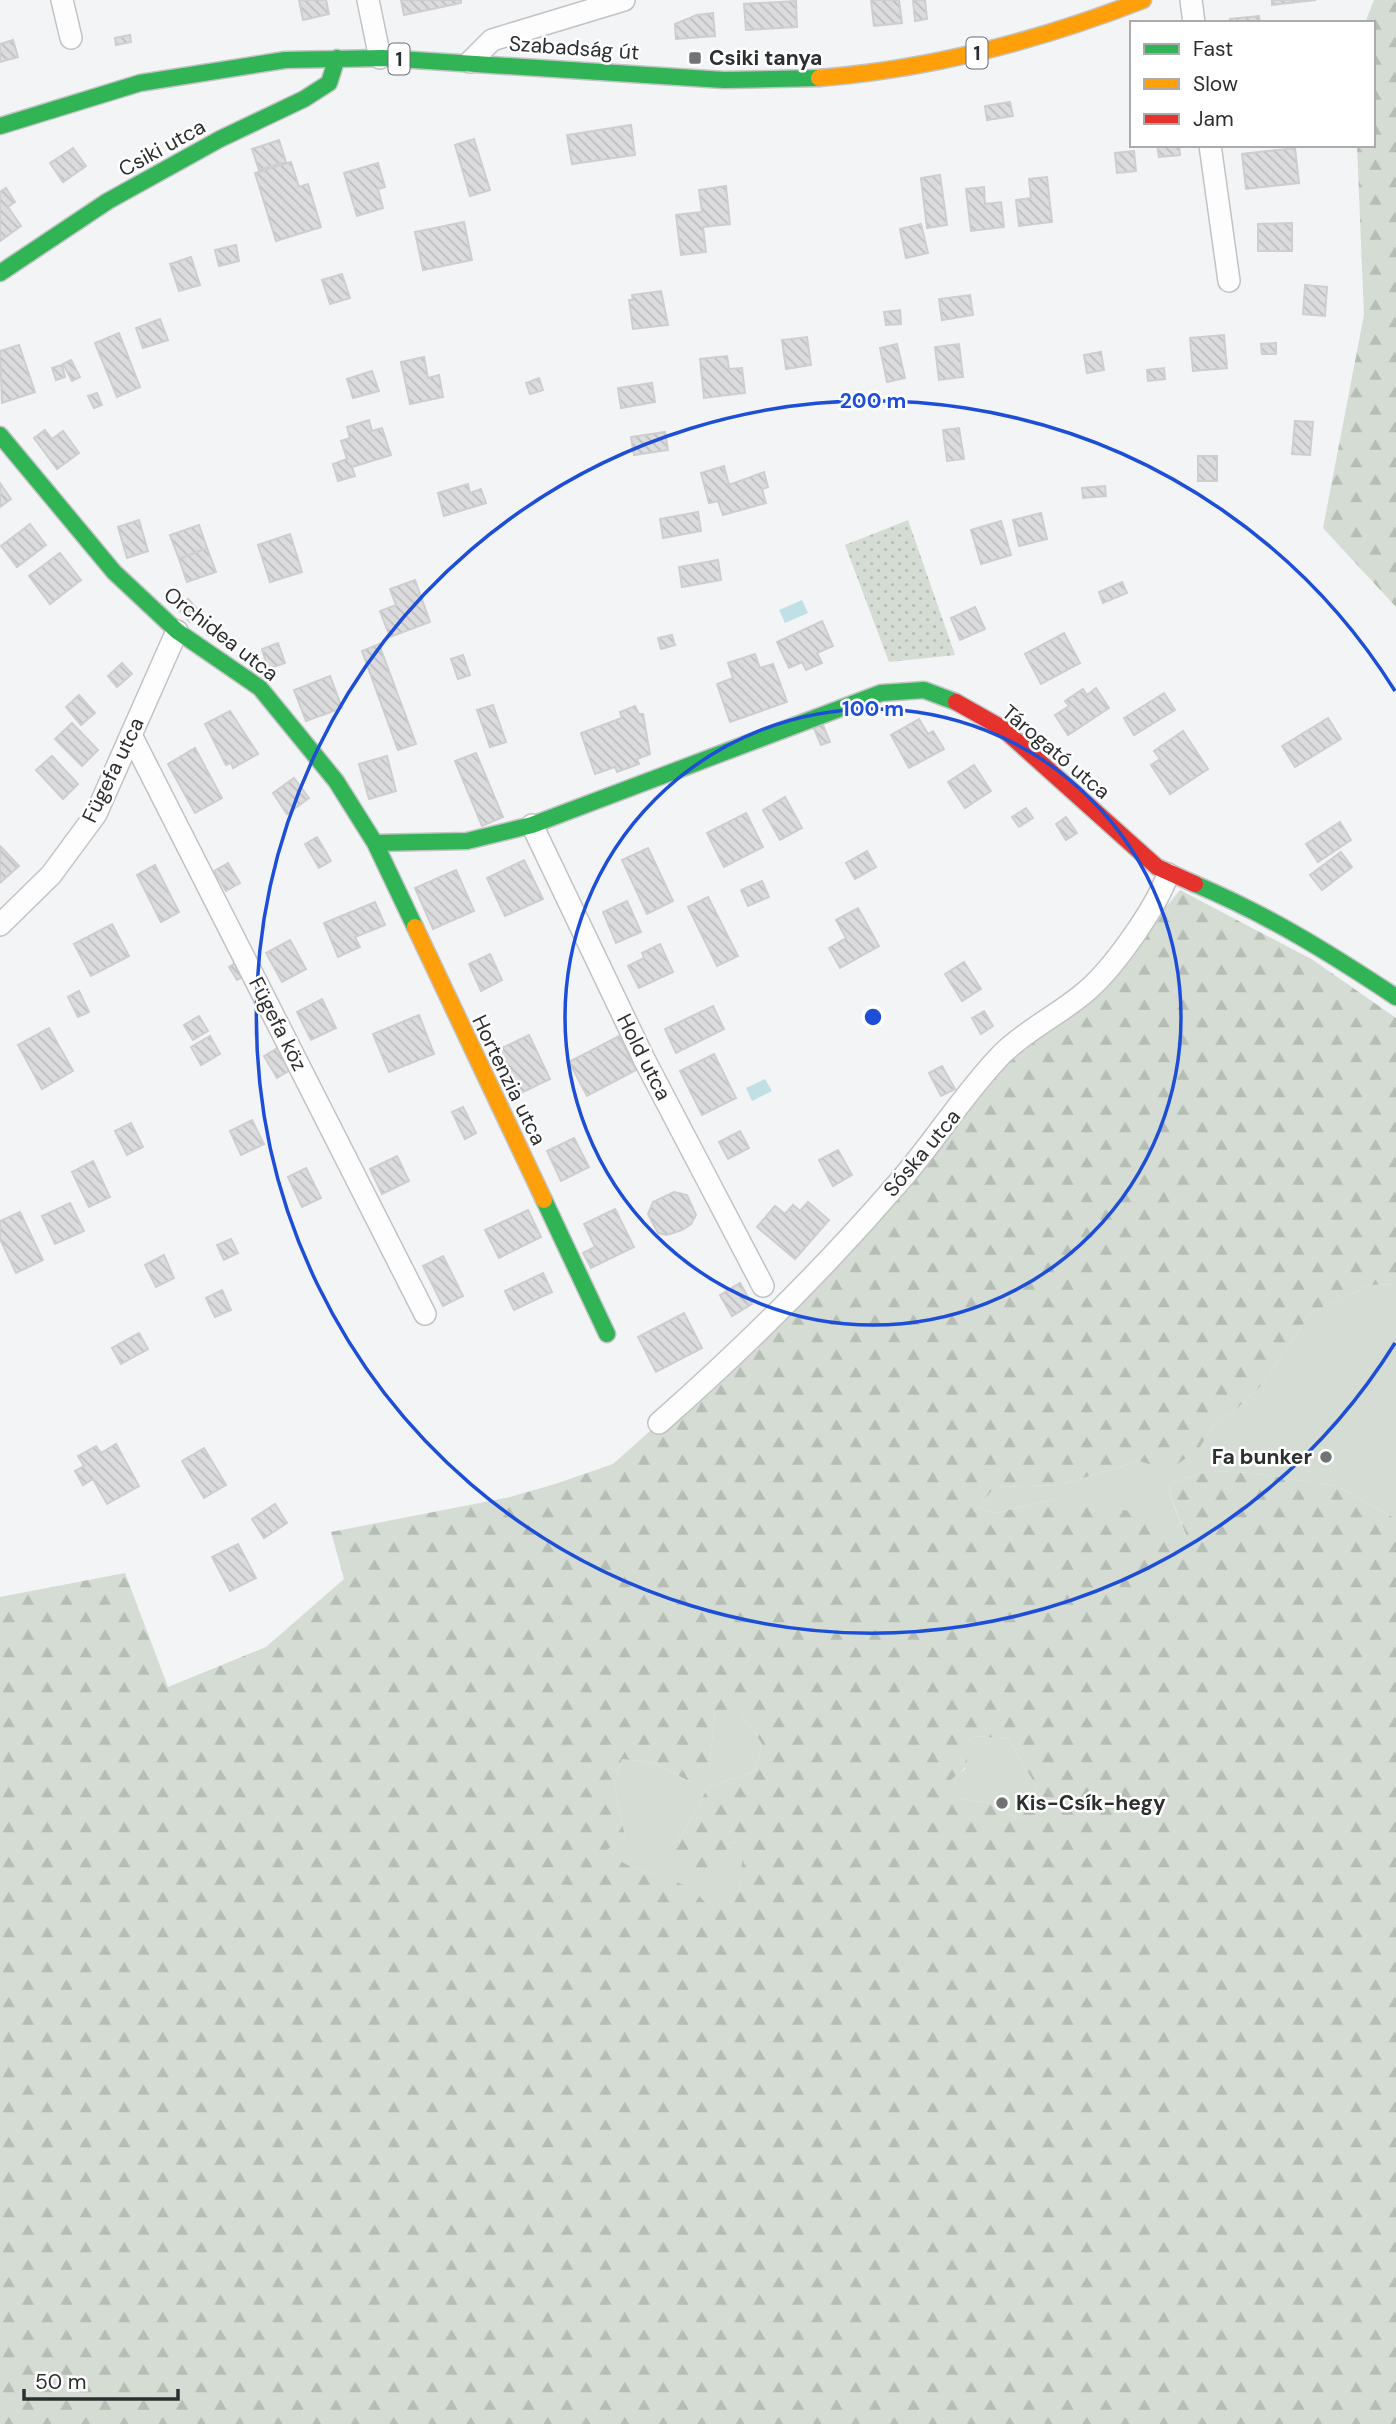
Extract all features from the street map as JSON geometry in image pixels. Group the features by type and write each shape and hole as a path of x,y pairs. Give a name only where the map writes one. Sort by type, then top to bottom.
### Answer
{"street":[{"path":"62,0 71,38"},
{"path":"368,0 380,58"},
{"path":"470,62 492,40 624,0"},
{"name":"Szabadság út","path":"0,126 55,105 134,84 213,69 337,58 470,62 749,80 856,76 985,52 1071,26 1143,0"},
{"path":"1191,0 1194,21"},
{"name":"Csiki utca","path":"0,274 108,201 220,139 304,99 328,83 337,58"},
{"path":"1210,147 1229,281"},
{"name":"Orchidea utca","path":"0,435 114,572 177,631 260,688 336,781 375,843"},
{"name":"Fügefa utca","path":"0,925 51,875 96,814 177,631"},
{"name":"Tárogató utca","path":"375,843 467,841 532,825 881,693 924,690 952,700 1002,729 1168,874 1262,913 1314,942 1396,998"},
{"name":"Fügefa köz","path":"131,735 425,1314"},
{"name":"Hold utca","path":"532,825 644,1059 763,1286"},
{"name":"Hortenzia utca","path":"375,843 607,1334"},
{"name":"Sóska utca","path":"659,1423 766,1324 821,1267 898,1184 1003,1053 1084,994 1098,980 1159,900 1168,874"}],"green space":[{"path":"1374,0 1396,0 1396,607 1323,528 1364,315 1357,147 1375,147 1375,21 1366,21"},
{"path":"908,520 955,655 889,662 845,545"},
{"path":"1180,890 1313,960 1396,1018 1396,1284 1370,1285 1311,1313 1262,1385 1233,1412 1215,1422 1199,1449 1169,1470 1139,1461 1060,1485 995,1487 977,1508 997,1513 1054,1499 1141,1513 1174,1541 1186,1535 1170,1495 1171,1483 1210,1471 1253,1473 1337,1486 1396,1519 1396,2424 0,2424 0,1597 125,1573 168,1687 266,1647 344,1579 331,1532 510,1497 613,1464 659,1423 1022,1044 1088,999","holes":["715,1711 740,1711 762,1744 755,1771 708,1787 683,1834 671,1846 669,1863 699,1877 723,1859 731,1842 744,1844 739,1891 726,1909 706,1903 692,1889 675,1881 636,1869 607,1850 625,1836 614,1785 622,1759 653,1763 691,1782 709,1771","975,1736 1008,1739 1038,1789 1019,1819 991,1804 960,1798 946,1783 965,1767 967,1758 964,1744"]},
{"path":"1396,1284 1396,1519 1337,1486 1253,1473 1210,1471 1171,1483 1170,1496 1186,1536 1174,1541 1054,1499 997,1513 977,1508 995,1487 1060,1485 1139,1461 1199,1449 1215,1422 1233,1412 1262,1385 1311,1313 1370,1285"},
{"path":"715,1711 740,1711 762,1744 755,1771 708,1787 683,1834 671,1846 723,1859 731,1842 745,1844 739,1891 726,1910 711,1906 685,1886 636,1869 607,1850 625,1836 614,1785 622,1759 653,1763 691,1782 709,1770"},
{"path":"975,1736 1008,1739 1038,1789 1019,1819 991,1804 960,1798 945,1783 965,1769 964,1744"}],"water":[{"path":"802,600 808,613 785,623 779,610"},
{"path":"765,1079 772,1091 752,1101 746,1088"}],"building":[{"path":"299,0 326,0 329,14 303,20"},
{"path":"401,0 461,0 461,3 404,15"},
{"path":"871,0 899,0 902,23 874,26"},
{"path":"913,0 925,0 927,19 915,21"},
{"path":"1272,0 1316,0 1272,5"},
{"path":"796,1 797,27 746,30 744,4"},
{"path":"713,13 715,36 676,39 675,24 697,15"},
{"path":"1259,16 1260,21 1230,21"},
{"path":"130,35 131,42 116,45 115,38"},
{"path":"13,40 18,57 0,62 0,44"},
{"path":"1010,102 1013,116 987,120 985,106"},
{"path":"631,125 635,155 572,164 567,135"},
{"path":"474,139 490,190 470,196 455,145"},
{"path":"279,140 286,162 259,170 252,149"},
{"path":"1157,147 1179,147 1180,155 1159,157"},
{"path":"73,148 86,166 63,182 50,163"},
{"path":"1295,148 1299,183 1246,189 1242,154"},
{"path":"1134,151 1136,171 1117,173 1115,153"},
{"path":"291,162 299,187 308,184 321,227 276,241 255,173"},
{"path":"378,163 385,187 378,189 383,208 357,216 344,173"},
{"path":"940,175 947,225 927,228 921,178"},
{"path":"1047,177 1052,222 1019,226 1016,200 1031,198 1029,179"},
{"path":"726,186 730,224 703,227 706,252 681,255 676,215 702,212 699,190"},
{"path":"984,187 985,204 1001,202 1004,227 971,231 966,189"},
{"path":"6,188 15,202 8,207 21,226 0,241 0,192"},
{"path":"464,222 472,260 423,270 415,232"},
{"path":"1292,223 1292,251 1258,251 1258,224"},
{"path":"921,224 928,253 906,258 900,229"},
{"path":"236,245 239,261 219,266 215,250"},
{"path":"191,257 200,285 179,291 170,264"},
{"path":"342,274 350,298 330,304 322,280"},
{"path":"1305,285 1327,287 1325,316 1303,314"},
{"path":"661,291 668,325 633,329 629,300 633,300 632,295"},
{"path":"970,295 973,315 942,320 939,299"},
{"path":"900,310 901,324 886,325 884,312"},
{"path":"160,319 168,340 143,348 136,328"},
{"path":"119,333 140,387 117,397 95,343"},
{"path":"1224,335 1227,368 1193,371 1190,338"},
{"path":"807,337 811,365 786,369 782,340"},
{"path":"1276,343 1276,354 1262,354 1261,344"},
{"path":"897,344 905,378 887,382 880,348"},
{"path":"959,344 963,377 939,380 935,347"},
{"path":"19,345 35,392 2,403 0,351"},
{"path":"1101,352 1104,370 1087,373 1084,355"},
{"path":"727,356 729,369 742,368 745,393 704,398 700,359"},
{"path":"424,357 428,378 439,375 443,397 410,404 401,362"},
{"path":"71,360 80,377 72,381 63,364"},
{"path":"62,365 65,377 56,380 52,368"},
{"path":"1164,368 1165,379 1148,381 1147,370"},
{"path":"372,371 379,391 353,398 347,379"},
{"path":"539,378 543,390 530,394 526,383"},
{"path":"652,383 655,402 621,408 618,388"},
{"path":"97,393 102,405 94,408 88,396"},
{"path":"369,420 372,431 382,428 391,455 352,467 355,476 338,481 333,464 347,459 341,441 350,438 347,427"},
{"path":"1295,421 1313,422 1310,455 1292,454"},
{"path":"959,428 964,459 947,461 943,430"},
{"path":"45,430 52,439 63,431 79,453 57,469 34,438"},
{"path":"665,432 668,450 634,455 631,437"},
{"path":"1198,456 1217,456 1217,481 1198,481"},
{"path":"724,466 729,485 764,472 768,487 762,489 766,503 723,515 718,501 709,503 701,473"},
{"path":"0,483 11,499 0,507"},
{"path":"468,484 470,493 481,489 486,503 444,516 438,493"},
{"path":"1105,486 1106,496 1083,498 1082,488"},
{"path":"698,512 701,531 663,538 660,519"},
{"path":"1041,513 1047,539 1019,546 1013,520"},
{"path":"139,520 148,551 127,558 118,527"},
{"path":"1001,521 1011,555 981,564 971,530"},
{"path":"30,524 46,545 17,567 1,546"},
{"path":"199,525 207,548 179,559 170,535"},
{"path":"290,534 302,572 270,582 258,545"},
{"path":"207,548 216,572 187,582 179,559"},
{"path":"60,553 81,580 50,604 29,576"},
{"path":"718,560 721,580 682,587 679,567"},
{"path":"415,580 430,622 390,637 380,611 396,605 390,589"},
{"path":"1122,582 1127,593 1103,603 1099,592"},
{"path":"188,599 200,612 190,622 178,609"},
{"path":"975,607 985,629 960,640 951,618"},
{"path":"822,621 833,646 817,653 822,663 806,670 802,662 789,668 777,642"},
{"path":"1064,633 1080,663 1041,684 1025,654"},
{"path":"672,635 675,645 661,649 658,638"},
{"path":"278,643 285,663 268,669 262,649"},
{"path":"379,644 416,744 398,750 362,651"},
{"path":"755,654 760,668 773,664 787,702 730,722 717,684 733,678 728,663"},
{"path":"463,655 470,675 458,679 451,659"},
{"path":"122,663 132,674 117,687 108,676"},
{"path":"330,676 342,708 306,721 294,690"},
{"path":"1096,688 1109,708 1068,735 1055,715 1069,706 1065,701 1083,689 1087,695"},
{"path":"1164,693 1175,710 1134,735 1124,718"},
{"path":"79,695 95,713 81,725 66,707"},
{"path":"493,705 506,742 490,747 477,710"},
{"path":"635,706 639,714 643,714 650,754 637,759 639,764 617,772 615,767 595,774 581,733 622,718 620,712"},
{"path":"230,711 258,754 233,768 231,763 226,765 205,724"},
{"path":"1328,718 1341,739 1295,767 1282,746"},
{"path":"919,719 928,734 933,731 944,749 909,768 891,735"},
{"path":"72,723 98,750 82,766 55,739"},
{"path":"822,723 830,742 821,745 813,726"},
{"path":"1183,731 1208,769 1170,794 1151,765 1160,759 1154,751"},
{"path":"195,748 222,798 195,813 168,764"},
{"path":"476,753 503,817 482,826 455,761"},
{"path":"52,756 78,784 63,799 36,770"},
{"path":"387,756 396,791 369,799 359,764"},
{"path":"974,765 991,791 965,808 948,782"},
{"path":"294,778 309,798 287,814 273,793"},
{"path":"785,797 802,828 780,840 763,810"},
{"path":"1026,808 1033,818 1019,827 1012,817"},
{"path":"746,813 763,847 724,867 707,833"},
{"path":"1066,817 1077,833 1066,840 1056,824"},
{"path":"1340,822 1351,840 1318,862 1306,844"},
{"path":"317,837 331,861 319,868 305,844"},
{"path":"0,846 19,866 0,883"},
{"path":"648,848 673,901 647,914 622,860"},
{"path":"867,851 876,867 855,879 846,863"},
{"path":"1341,852 1352,867 1322,890 1310,875"},
{"path":"524,860 543,899 505,916 487,878"},
{"path":"228,863 240,883 226,891 214,871"},
{"path":"155,865 179,912 161,922 137,875"},
{"path":"456,870 474,911 433,929 415,888"},
{"path":"762,881 769,897 748,906 741,890"},
{"path":"708,897 738,956 717,966 688,907"},
{"path":"627,901 641,932 616,943 603,912"},
{"path":"375,902 385,925 355,937 360,947 338,957 324,923"},
{"path":"858,908 879,946 840,968 829,948 846,938 836,920"},
{"path":"112,924 129,956 91,976 74,944"},
{"path":"290,940 306,969 282,982 266,953"},
{"path":"660,944 673,972 639,988 628,966 644,958 642,953"},
{"path":"490,954 502,980 481,991 469,964"},
{"path":"240,960 247,974 237,980 229,967"},
{"path":"964,962 981,989 962,1001 945,974"},
{"path":"79,991 89,1012 78,1017 68,997"},
{"path":"322,999 336,1028 311,1040 297,1012"},
{"path":"713,1006 724,1029 676,1053 665,1029"},
{"path":"984,1011 993,1026 981,1034 972,1018"},
{"path":"419,1015 434,1054 389,1072 373,1034"},
{"path":"199,1016 208,1031 193,1040 184,1025"},
{"path":"49,1028 73,1071 42,1089 18,1045"},
{"path":"529,1035 550,1079 517,1095 496,1051"},
{"path":"210,1036 220,1054 201,1065 191,1047"},
{"path":"619,1036 636,1070 587,1096 569,1062"},
{"path":"281,1046 294,1068 277,1078 264,1056"},
{"path":"714,1054 736,1098 702,1115 680,1071"},
{"path":"942,1066 955,1089 941,1096 929,1073"},
{"path":"463,1107 476,1133 465,1139 452,1112"},
{"path":"252,1120 264,1144 241,1155 230,1131"},
{"path":"131,1123 143,1147 127,1155 115,1131"},
{"path":"740,1131 749,1148 728,1159 719,1142"},
{"path":"574,1138 589,1167 561,1181 547,1151"},
{"path":"838,1150 852,1175 833,1186 819,1160"},
{"path":"397,1156 409,1181 382,1194 370,1169"},
{"path":"93,1161 110,1197 89,1207 72,1172"},
{"path":"306,1168 321,1198 302,1207 288,1177"},
{"path":"674,1192 687,1195 696,1215 691,1224 682,1230 667,1235 658,1233 648,1214 653,1202"},
{"path":"808,1202 829,1220 795,1259 757,1227 775,1206 785,1214 793,1205 800,1211"},
{"path":"70,1203 84,1231 55,1244 42,1216"},
{"path":"615,1209 634,1247 591,1268 583,1253 595,1247 584,1224"},
{"path":"528,1210 541,1237 499,1258 485,1230"},
{"path":"20,1212 43,1260 16,1273 0,1239 0,1221"},
{"path":"231,1239 238,1253 224,1260 217,1245"},
{"path":"164,1255 174,1278 156,1287 145,1265"},
{"path":"443,1256 463,1296 443,1306 423,1266"},
{"path":"543,1273 552,1292 514,1310 505,1291"},
{"path":"740,1283 752,1304 732,1316 720,1295"},
{"path":"222,1290 231,1310 215,1317 206,1298"},
{"path":"684,1313 702,1348 656,1372 638,1337"},
{"path":"139,1333 148,1349 121,1364 112,1348"},
{"path":"116,1444 139,1486 107,1504 93,1479 83,1485 75,1471 84,1466 78,1456 96,1446 101,1453"},
{"path":"204,1448 226,1485 204,1498 182,1461"},
{"path":"275,1504 287,1523 264,1538 252,1519"},
{"path":"238,1544 256,1578 230,1591 212,1557"}],"traffic: fast":[{"path":"0,273 108,201 220,139 304,99 329,83 337,58"},
{"path":"0,126 140,83 285,60 383,58 724,80 819,78"},
{"path":"0,435 114,572 177,631 260,688 336,781 375,843 415,927"},
{"path":"375,843 467,841 532,825 881,693 924,690 956,702"},
{"path":"1195,884 1298,936 1396,997"},
{"path":"544,1200 607,1334"}],"traffic: slow":[{"path":"819,78 902,68 984,51 1064,28 1143,0"},
{"path":"415,927 544,1200"}],"traffic: jam":[{"path":"956,702 1002,728 1157,867 1195,884"}],"place":[{"name":"Csiki tanya","path":"695,58"},
{"name":"Fa bunker","path":"1326,1457"},
{"name":"Kis-Csík-hegy","path":"1002,1803"}]}
